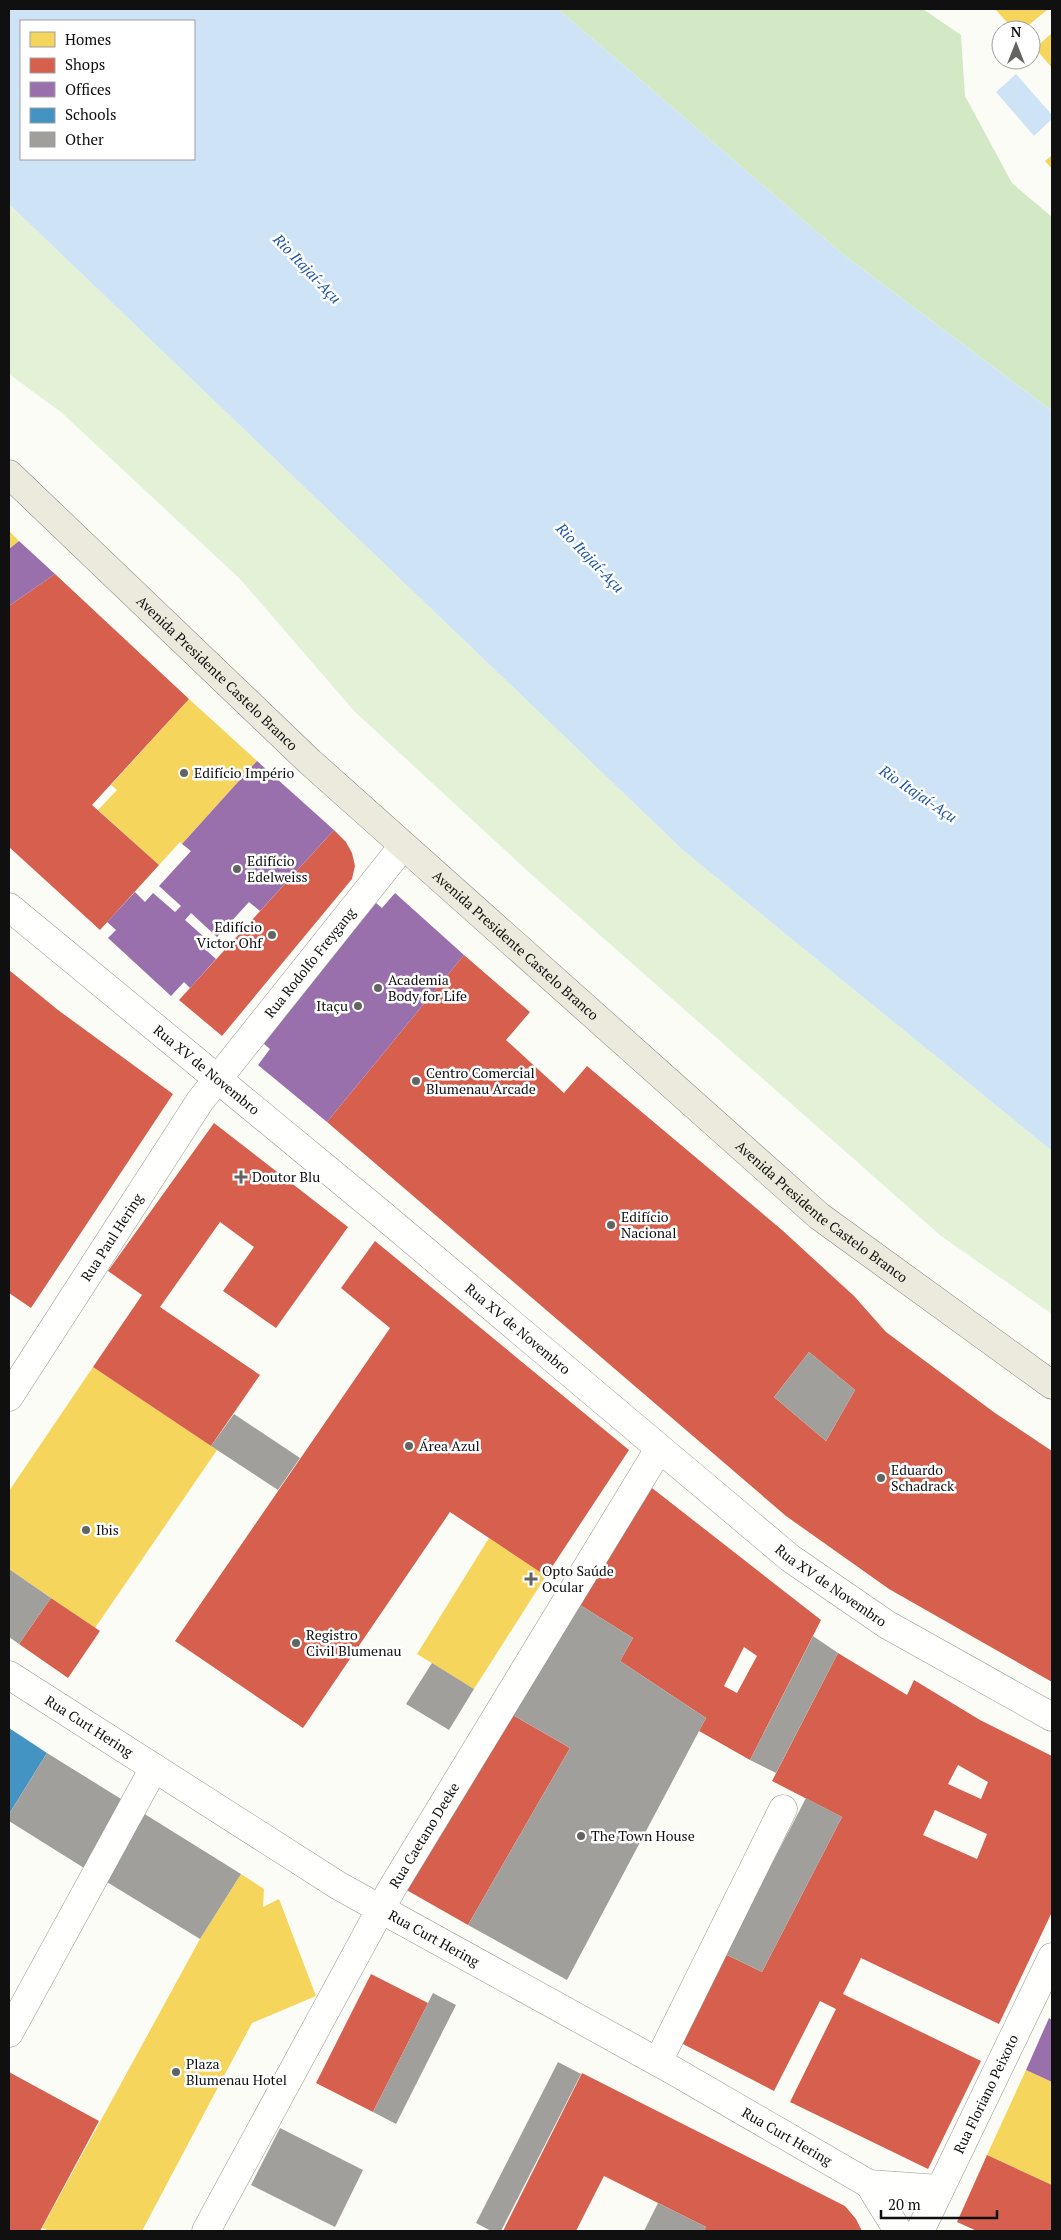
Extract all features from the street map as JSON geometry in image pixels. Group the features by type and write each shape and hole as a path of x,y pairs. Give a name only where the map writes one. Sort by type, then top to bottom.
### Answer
{"main road":[{"name":"Avenida Presidente Castelo Branco","path":"9,474 310,762 819,1216 1052,1385"}],"street":[{"name":"Rua Rodolfo Freygang","path":"217,1079 403,846"},
{"name":"Rua XV de Novembro","path":"9,908 798,1564 886,1624 1052,1717"},
{"name":"Rua Paul Hering","path":"9,1397 200,1102 217,1079"},
{"name":"Rua Caetano Deeke","path":"206,2231 380,1910 659,1449"},
{"name":"Rua Curt Hering","path":"9,1675 339,1886 658,2062 869,2184 940,2189"},
{"path":"9,2033 154,1768"},
{"path":"658,2062 783,1809"},
{"name":"Rua Floriano Peixoto","path":"920,2231 1052,1957"},
{"name":"Rua Curt Hering","path":"869,2184 898,2231"}],"green space":[{"path":"558,9 923,9 961,35 965,96 1012,183 1052,217 1052,411 845,256"},
{"path":"9,204 685,852 1052,1151 1052,1314 941,1236 533,876 354,711 241,580 62,413 9,374"}],"water":[{"name":"Rio Itajaí-Açu","path":"9,9 558,9 845,256 1052,411 1052,1151 685,852 9,204"},
{"path":"1016,74 1052,115 1052,119 1034,136 996,92"}],"building: Homes":[{"path":"995,9 1048,9 1035,20 1005,20"},
{"path":"1052,33 1052,68 1041,55 1041,43"},
{"path":"1052,155 1052,169 1045,161"},
{"path":"9,531 19,541 9,549"},
{"name":"Edifício Império","path":"189,699 257,761 182,844 180,842 159,865 98,810 117,790 111,785"},
{"name":"Ibis","path":"93,1367 217,1450 95,1628 9,1569 9,1491"},
{"path":"489,1538 546,1576 474,1689 417,1654"},
{"name":"Plaza Blumenau Hotel","path":"241,1874 264,1889 263,1907 279,1899 316,1996 252,2023 142,2231 49,2231 42,2228 200,1939"},
{"path":"1026,2070 1052,2082 1052,2185 987,2155"}],"building: Shops":[{"path":"55,574 189,699 92,805 159,865 100,930 9,847 9,606"},
{"name":"Edifício Victor Ohf","path":"334,830 346,842 352,853 355,866 352,879 222,1036 179,1000"},
{"path":"464,955 530,1012 506,1040 564,1093 587,1066 782,1230 854,1296 886,1332 995,1413 1052,1451 1052,1682 889,1589 786,1516 327,1122","holes":["809,1352 855,1390 826,1441 774,1397"]},
{"path":"9,970 58,1010 173,1094 31,1308 9,1293"},
{"path":"214,1123 348,1227 276,1328 223,1291 254,1247 220,1222 160,1307 260,1375 211,1446 93,1367 142,1295 108,1271"},
{"path":"375,1241 629,1450 546,1576 450,1512 303,1728 175,1641 390,1328 341,1288"},
{"path":"652,1488 821,1620 750,1760 699,1731 706,1718 620,1661 633,1638 580,1605","holes":["744,1647 757,1656 737,1693 724,1686"]},
{"path":"51,1598 100,1631 68,1678 19,1644"},
{"path":"838,1653 907,1695 914,1680 980,1720 1052,1756 1052,1912 999,2024 861,1958 843,1994 981,2061 928,2169 790,2102 836,2009 820,2001 774,2091 679,2042 725,1954 762,1972 842,1817 772,1781","holes":["958,1765 988,1782 981,1799 948,1784","935,1810 987,1834 977,1859 923,1835"]},
{"path":"511,1714 570,1748 468,1925 403,1888"},
{"path":"371,1974 428,2003 373,2112 316,2083"},
{"path":"9,2072 99,2121 40,2231 9,2231"},
{"path":"582,2073 845,2206 856,2219 862,2231 704,2231 706,2227 604,2176 576,2231 503,2231"},
{"path":"987,2155 1052,2185 1052,2231 977,2231 957,2222"}],"building: Offices":[{"path":"19,541 55,574 9,606 9,549"},
{"name":"Edifício Edelweiss","path":"257,761 334,830 260,911 249,902 217,937 191,913 185,920 212,944 206,950 216,959 190,988 184,982 171,996 108,938 116,930 107,922 135,892 145,902 153,893 175,912 181,906 159,886 191,851 182,844"},
{"name":"Itaçu","path":"395,893 464,955 327,1122 258,1065 270,1049 263,1043 376,903 382,908"},
{"path":"1049,2018 1052,2020 1052,2082 1026,2070"}],"building: Schools":[{"path":"9,1728 47,1753 9,1814"}],"building: Other":[{"path":"809,1352 855,1390 826,1441 774,1397"},
{"path":"234,1414 300,1458 278,1490 211,1446"},
{"path":"9,1569 51,1598 19,1644 9,1637"},
{"name":"The Town House","path":"580,1605 633,1638 620,1661 706,1718 567,1980 468,1925 570,1748 511,1714"},
{"path":"813,1636 838,1653 776,1773 750,1760"},
{"path":"432,1663 474,1689 449,1730 406,1704"},
{"path":"47,1753 126,1802 84,1868 9,1821 9,1814"},
{"path":"806,1798 842,1817 762,1972 725,1954"},
{"path":"143,1813 241,1874 200,1939 102,1879"},
{"path":"433,1993 456,2005 396,2124 373,2112"},
{"path":"558,2062 581,2074 501,2231 491,2231 476,2223"},
{"path":"280,2128 363,2170 335,2227 251,2185"},
{"path":"658,2203 706,2227 704,2231 644,2231"}],"place":[{"name":"Edifício Império","path":"184,773"},
{"name":"Edifício Edelweiss","path":"237,869"},
{"name":"Edifício Victor Ohf","path":"272,935"},
{"name":"Academia Body for Life","path":"378,988"},
{"name":"Itaçu","path":"358,1006"},
{"name":"Centro Comercial Blumenau Arcade","path":"416,1081"},
{"name":"Doutor Blu","path":"241,1177"},
{"name":"Edifício Nacional","path":"611,1225"},
{"name":"Área Azul","path":"409,1446"},
{"name":"Eduardo Schadrack","path":"881,1478"},
{"name":"Ibis","path":"86,1530"},
{"name":"Opto Saúde Ocular","path":"531,1579"},
{"name":"Registro Civil Blumenau","path":"296,1643"},
{"name":"The Town House","path":"581,1836"},
{"name":"Plaza Blumenau Hotel","path":"176,2072"}]}
